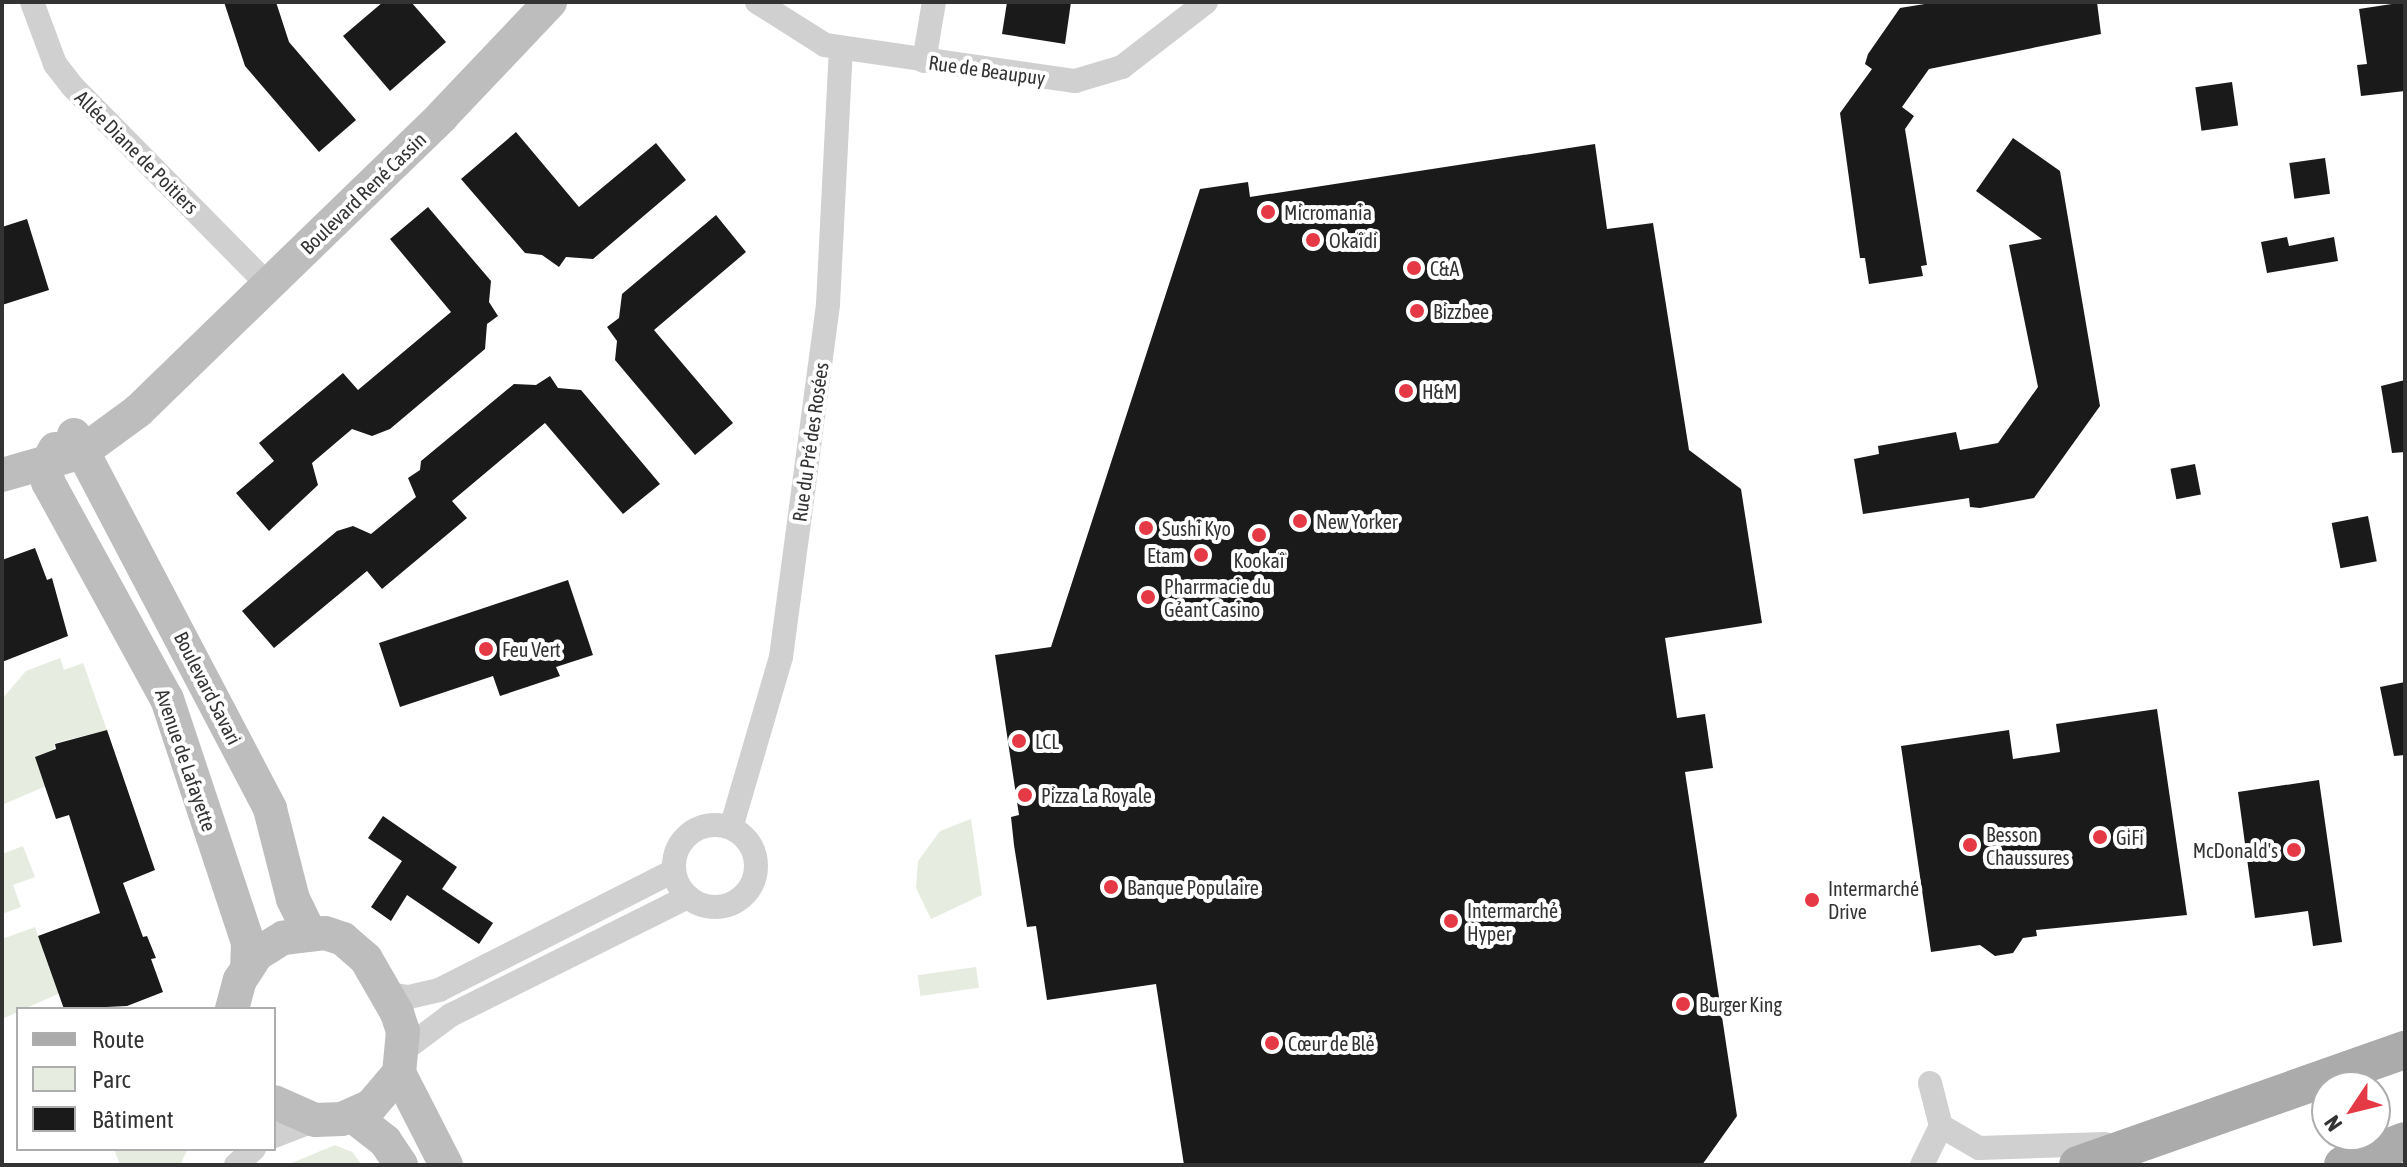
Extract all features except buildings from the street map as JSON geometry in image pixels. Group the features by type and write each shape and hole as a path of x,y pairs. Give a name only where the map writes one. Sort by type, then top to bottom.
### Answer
{"main road":[{"path":"2078,1165 2405,1050"},
{"path":"2343,1165 2405,1141"}],"street":[{"name":"Allée Diane de Poitiers","path":"32,2 55,64 72,86 269,286"},
{"name":"Boulevard René Cassin","path":"63,455 113,433 269,286 550,2"},
{"name":"Rue de Beaupuy","path":"757,2 814,40 841,48 1059,81 1092,79 1122,67 1206,2"},
{"path":"924,61 934,2"},
{"name":"Rue du Pré des Rosées","path":"731,828 785,631 828,304 841,48"},
{"path":"2,458 63,455"},
{"path":"2,475 63,455"},
{"path":"2,491 63,455"},
{"name":"Boulevard Savari","path":"63,455 270,809 293,899 310,934"},
{"name":"Avenue de Lafayette","path":"63,455 167,699 248,943 247,966 233,1007"},
{"path":"276,1135 315,1120 353,1116 387,1092 402,1061 451,1015 688,897 722,906 751,887 755,855 747,840 731,828 708,825 692,832 680,844 674,871 688,897"},
{"path":"387,994 409,997 439,990 674,871"},
{"path":"247,966 283,938 310,934 338,936 351,944 387,994 403,1031 402,1061 446,1165"},
{"path":"1922,1165 1941,1126 1930,1083"},
{"path":"276,1103 315,1120"},
{"path":"353,1116 379,1135 401,1165"},
{"path":"1941,1126 1979,1148 2005,1151 2144,1142"}],"green space":[{"path":"60,658 64,670 83,663 107,730 55,743 46,786 2,805 2,699 26,671"},
{"path":"971,819 982,895 931,919 916,888 918,861 940,831"},
{"path":"23,846 35,877 13,885 21,907 2,914 2,854"},
{"path":"35,927 50,971 69,989 29,1007 16,1007 16,1013 2,1019 2,939"},
{"path":"976,967 979,988 920,996 918,975"},
{"path":"335,1145 352,1152 362,1165 287,1165"},
{"path":"115,1151 187,1151 180,1165 120,1165"}],"place":[{"name":"Micromania","path":"1268,212"},
{"name":"Okaïdi","path":"1313,240"},
{"name":"C&A","path":"1414,268"},
{"name":"Bizzbee","path":"1417,311"},
{"name":"H&M","path":"1406,391"},
{"name":"New Yorker","path":"1300,521"},
{"name":"Sushi Kyo","path":"1146,528"},
{"name":"Kookaï","path":"1259,535"},
{"name":"Etam","path":"1201,555"},
{"name":"Pharrmacie du Géant Casino","path":"1148,597"},
{"name":"Feu Vert","path":"486,649"},
{"name":"LCL","path":"1019,741"},
{"name":"Pizza La Royale","path":"1025,795"},
{"name":"GiFi","path":"2100,837"},
{"name":"Besson Chaussures","path":"1970,845"},
{"name":"McDonald's","path":"2294,850"},
{"name":"Banque Populaire","path":"1111,887"},
{"name":"Intermarché Drive","path":"1812,900"},
{"name":"Intermarché Hyper","path":"1451,921"},
{"name":"Burger King","path":"1683,1004"},
{"name":"Cœur de Blé","path":"1272,1043"}]}
